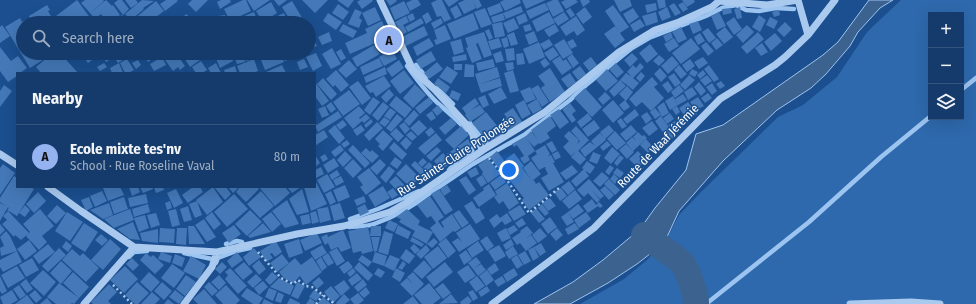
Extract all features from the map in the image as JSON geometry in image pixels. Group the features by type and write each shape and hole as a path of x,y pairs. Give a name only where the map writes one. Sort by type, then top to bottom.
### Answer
{"street":[{"path":"380,0 412,70 434,89 467,125 483,150"},
{"name":"Rue Sainte-Claire Prolongée","path":"134,247 217,252 297,234 344,226 390,212 406,203 483,150 545,112 619,52 655,30 679,22 712,7 718,0 767,5 798,0 808,35"},
{"name":"Route de Waaf Jérémie","path":"492,304 594,228 720,99 775,65 808,35 835,0"},
{"path":"0,154 16,164"},
{"path":"49,188 134,247 106,277 84,304"},
{"path":"184,304 212,267 217,252"},
{"path":"850,304 911,302 940,304"}],"path":[{"path":"483,150 507,180 529,213 560,188"},
{"path":"253,245 264,260 281,278 293,284 298,280 306,286 312,287 335,304"},
{"path":"106,277 132,304"},
{"path":"316,304 322,295"}],"shaded area":[{"path":"869,0 893,0 880,8 858,32 850,46 826,74 811,88 777,110 723,161 679,211 667,237 659,247 637,264 608,283 570,304 534,304 573,282 603,260 640,229 686,170 696,134 723,125 823,55 838,42"},
{"path":"901,0 976,0 976,304 580,304 624,279 647,260 668,236 679,215 778,117 803,105 837,77 867,32"}],"building":[{"path":"77,0 89,16 56,16"},
{"path":"85,0 104,1 90,13 81,3"},
{"path":"106,0 112,6 113,5 120,15 102,16 101,14 99,16 92,16 90,13"},
{"path":"118,0 122,0 129,9 123,15 114,3"},
{"path":"125,0 136,0 138,3 131,8"},
{"path":"142,0 154,1 143,8 144,9 136,16 127,16 125,14"},
{"path":"166,0 178,1 165,11 160,4"},
{"path":"192,0 208,0 196,12 188,4"},
{"path":"221,0 230,0 231,2 220,9 217,2"},
{"path":"246,0 251,11 240,16 228,16 224,9"},
{"path":"247,0 270,0 254,11"},
{"path":"274,0 287,0 279,6"},
{"path":"302,0 328,0 315,13"},
{"path":"337,0 354,0 348,8"},
{"path":"360,0 373,1 362,9 357,2"},
{"path":"386,0 396,0 397,1 390,6"},
{"path":"412,0 418,0 421,5 410,11 406,3"},
{"path":"437,0 442,0 451,19 444,22 441,16 437,17 431,3"},
{"path":"444,0 459,0 449,7"},
{"path":"465,0 472,0 476,8 464,14 458,3"},
{"path":"472,0 479,0 482,6 477,9"},
{"path":"504,0 520,0 521,3 505,11 500,2"},
{"path":"522,0 546,0 526,9"},
{"path":"553,0 558,0 564,11 553,17 546,3"},
{"path":"565,0 576,0 578,2 566,9 561,2"},
{"path":"580,0 589,0 590,2 583,7"},
{"path":"614,0 630,0 632,6 620,12"},
{"path":"657,0 665,0 666,7 659,9"},
{"path":"682,0 694,0 695,2 687,7"},
{"path":"156,1 164,11 157,16 138,16"},
{"path":"292,1 301,16 288,16 282,7"},
{"path":"404,1 410,13 395,20 390,8"},
{"path":"271,2 277,13 272,16 259,16 256,11"},
{"path":"683,2 688,9 683,12 678,5"},
{"path":"500,3 503,11 490,16 487,8"},
{"path":"545,3 549,10 530,19 526,11"},
{"path":"656,3 657,10 647,13 645,5"},
{"path":"674,3 681,13 675,16 669,6"},
{"path":"338,4 349,12 343,20 332,13"},
{"path":"47,5 51,16 29,16"},
{"path":"457,5 462,15 455,19 450,9"},
{"path":"613,5 629,27 620,33 605,11"},
{"path":"521,6 523,12 506,19 503,13"},
{"path":"375,7 381,20 368,26 362,13"},
{"path":"585,7 592,17 583,24 576,14"},
{"path":"667,7 671,17 662,21 658,12"},
{"path":"740,7 742,18 737,19 734,9"},
{"path":"485,8 492,24 481,28 474,12"},
{"path":"570,8 575,15 571,18 566,11"},
{"path":"633,8 639,17 629,24 623,14"},
{"path":"731,8 732,13 723,15 722,9"},
{"path":"355,9 362,12 359,18 362,20 359,28 348,24"},
{"path":"779,10 780,15 774,17 772,12"},
{"path":"254,12 256,16 244,16"},
{"path":"428,12 432,20 426,24 422,16"},
{"path":"549,12 555,23 537,32 532,21"},
{"path":"564,12 569,19 558,26 553,19"},
{"path":"656,12 658,22 646,26 642,16"},
{"path":"719,12 726,26 717,30 711,16"},
{"path":"284,13 285,16 277,16"},
{"path":"328,13 342,22 336,30 323,21"},
{"path":"413,13 415,19 410,22 407,16"},
{"path":"473,13 479,29 454,39 447,24"},
{"path":"503,13 505,20 493,23 491,17"},
{"path":"525,13 528,21 519,25 516,17"},
{"path":"759,15 766,20 760,32 752,27"},
{"path":"406,16 409,22 403,25 407,32 402,35 395,22"},
{"path":"576,16 585,30 577,36 574,31 566,36 560,27"},
{"path":"734,17 742,29 734,35 726,23"},
{"path":"770,17 778,21 774,29 766,25"},
{"path":"421,18 424,23 408,32 405,27"},
{"path":"441,18 443,23 434,29 431,23"},
{"path":"514,18 519,28 508,33 503,23"},
{"path":"640,19 645,26 634,32 630,25"},
{"path":"16,20 16,45 5,27"},
{"path":"382,21 389,37 350,54 345,43 367,33 365,29"},
{"path":"698,21 702,30 693,34 689,24"},
{"path":"502,22 505,36 495,38 492,24"},
{"path":"785,22 792,29 784,37 777,30"},
{"path":"343,24 357,31 353,38 339,31"},
{"path":"530,24 532,30 525,32 523,26"},
{"path":"555,24 559,31 549,37 544,30"},
{"path":"2,25 10,36 0,43 0,27"},
{"path":"445,25 451,39 436,45 434,40 437,39 434,30"},
{"path":"747,25 754,32 743,43 736,35"},
{"path":"424,26 428,35 404,47 400,38"},
{"path":"615,26 625,40 615,48 604,34"},
{"path":"681,27 687,39 678,43 672,32"},
{"path":"725,27 733,37 724,44 716,34"},
{"path":"708,28 716,38 709,43 702,32"},
{"path":"489,29 493,38 489,40 485,31"},
{"path":"534,31 538,41 529,45 525,35"},
{"path":"329,32 332,41 322,45 318,37"},
{"path":"484,32 492,55 484,58 478,43 476,44 482,59 472,63 466,48 468,47 465,38"},
{"path":"514,32 518,44 511,46 507,35"},
{"path":"671,32 673,38 666,42 663,36"},
{"path":"758,32 764,39 755,47 749,40"},
{"path":"700,33 705,41 698,45 694,37"},
{"path":"775,33 782,41 771,51 764,42"},
{"path":"507,37 509,46 504,48 501,39"},
{"path":"429,38 434,46 417,56 413,47"},
{"path":"499,38 502,47 491,50 488,41"},
{"path":"674,38 679,46 669,52 664,44"},
{"path":"691,38 700,49 681,64 672,53"},
{"path":"717,38 723,45 716,50 711,43"},
{"path":"461,39 464,52 454,55 450,42"},
{"path":"549,39 553,45 544,50 540,44"},
{"path":"564,39 573,53 563,59 554,45"},
{"path":"573,39 577,46 571,49 567,42"},
{"path":"749,40 755,47 747,54 741,47"},
{"path":"385,41 390,49 382,54 377,46"},
{"path":"539,42 545,57 529,64 523,49"},
{"path":"706,42 714,51 708,56 701,46"},
{"path":"762,43 768,52 761,56 755,48"},
{"path":"650,44 658,54 647,63 639,53"},
{"path":"374,45 380,54 357,67 352,58"},
{"path":"0,47 11,61 16,57 16,60 21,60 27,68 21,72 16,72 16,77 8,82 0,71"},
{"path":"553,47 559,55 550,61 544,53"},
{"path":"332,48 341,64 331,69 322,54"},
{"path":"514,48 515,60 507,61 505,49"},
{"path":"341,49 346,58 341,61 336,52"},
{"path":"392,49 397,59 384,66 379,57"},
{"path":"431,51 436,60 421,69 416,60"},
{"path":"501,51 504,61 496,63 493,54"},
{"path":"316,53 322,66 313,71 308,60 316,60"},
{"path":"523,53 525,64 517,65 516,54"},
{"path":"632,53 638,59 630,67 624,60"},
{"path":"466,54 467,60 453,62 452,57"},
{"path":"572,54 579,63 573,68 567,58"},
{"path":"659,55 665,60 659,66 653,61"},
{"path":"560,56 563,61 566,59 572,68 562,75 552,61"},
{"path":"672,56 679,64 668,74 661,66"},
{"path":"591,57 597,65 589,71 583,63"},
{"path":"703,57 708,63 699,69 694,62"},
{"path":"379,58 383,66 363,75 360,67"},
{"path":"545,58 550,64 544,68 540,62"},
{"path":"493,59 495,67 478,71 476,63"},
{"path":"690,59 695,66 687,72 682,65"},
{"path":"25,60 43,60 30,68"},
{"path":"44,60 66,60 77,72 40,72 36,67"},
{"path":"128,60 134,70 124,72 120,63"},
{"path":"138,60 141,65 136,69 132,63"},
{"path":"157,60 164,60 166,65 154,71 150,64"},
{"path":"165,60 181,60 185,66 180,70 178,67 173,71"},
{"path":"186,60 200,60 190,67"},
{"path":"217,60 233,60 233,61 220,68"},
{"path":"236,60 245,60 245,62 237,64"},
{"path":"254,60 258,71 240,72 237,66"},
{"path":"261,60 283,60 284,62 265,70"},
{"path":"304,60 308,67 300,70 297,62"},
{"path":"349,60 357,69 346,78 338,70"},
{"path":"399,60 404,68 392,77 386,69"},
{"path":"201,61 207,70 204,72 195,72 192,67"},
{"path":"437,62 443,69 429,79 424,73"},
{"path":"513,62 514,69 507,71 505,63"},
{"path":"104,63 107,67 100,71 97,67"},
{"path":"119,63 123,72 112,72 110,68"},
{"path":"216,63 220,72 210,72 208,68"},
{"path":"616,63 624,72 617,78 609,69"},
{"path":"640,63 644,67 633,78 639,83 633,90 620,80 626,73 632,77 627,72 633,65 636,68"},
{"path":"454,64 462,64 462,70 454,70"},
{"path":"465,64 474,65 474,77 464,77"},
{"path":"282,65 286,72 266,72"},
{"path":"679,65 687,74 681,79 674,70"},
{"path":"709,65 719,79 714,82 704,69"},
{"path":"235,66 237,72 225,72 224,70"},
{"path":"447,66 458,73 451,84 439,77"},
{"path":"580,66 586,74 578,80 572,72"},
{"path":"385,67 387,74 366,83 364,77"},
{"path":"497,67 500,77 480,84 500,78 502,86 481,93 475,74"},
{"path":"550,68 565,92 550,102 541,88 545,85 538,76"},
{"path":"660,68 667,76 661,82 654,74"},
{"path":"607,69 618,81 606,91 596,80"},
{"path":"692,69 698,72 695,77 689,74"},
{"path":"336,70 349,85 341,92 335,85 333,87 326,79"},
{"path":"404,70 414,83 400,94 390,81"},
{"path":"513,70 519,91 510,93 504,73"},
{"path":"703,70 706,74 700,79 697,75"},
{"path":"641,72 645,76 640,82 636,78"},
{"path":"570,73 576,82 568,88 561,79"},
{"path":"674,73 681,83 675,87 668,77"},
{"path":"689,75 695,80 685,90 680,85"},
{"path":"707,75 712,81 705,86 700,80"},
{"path":"384,76 391,86 376,97 373,92 370,93 365,86"},
{"path":"652,77 658,84 654,87 664,98 651,111 642,102 636,107 629,99"},
{"path":"323,78 337,94 331,100 317,84"},
{"path":"438,78 450,87 446,93 434,84"},
{"path":"620,80 626,86 614,97 609,91"},
{"path":"358,81 371,98 362,105 349,87"},
{"path":"668,81 673,89 668,93 662,85"},
{"path":"721,81 725,86 720,89 716,84"},
{"path":"699,82 706,91 701,96 694,87"},
{"path":"316,83 329,101 322,106 316,97"},
{"path":"712,83 717,91 712,95 706,87"},
{"path":"415,84 426,95 413,108 403,98"},
{"path":"4,85 12,91 0,107 0,91"},
{"path":"538,85 549,102 542,107 531,89"},
{"path":"679,85 684,91 675,98 671,92"},
{"path":"627,86 633,92 626,101 619,94"},
{"path":"501,87 507,98 494,104 488,94"},
{"path":"530,87 536,99 526,103 520,91"},
{"path":"692,87 697,94 688,100 684,92"},
{"path":"585,88 602,107 592,117 574,98"},
{"path":"389,89 394,95 386,103 381,97"},
{"path":"349,90 360,104 343,116 333,102"},
{"path":"452,90 461,94 458,101 449,97"},
{"path":"605,92 611,98 603,105 598,99"},
{"path":"708,93 712,98 705,103 701,98"},
{"path":"683,94 687,100 678,105 675,99"},
{"path":"485,95 489,105 483,108 478,98"},
{"path":"396,96 412,109 405,118 389,105"},
{"path":"673,96 678,105 670,110 665,101"},
{"path":"373,97 380,102 370,115 364,110"},
{"path":"429,97 433,103 420,114 415,108"},
{"path":"698,97 704,106 696,110 690,102"},
{"path":"475,98 479,104 471,110 480,105 485,112 470,122 462,108"},
{"path":"537,99 542,109 533,114 527,105"},
{"path":"524,100 531,114 522,119 515,105"},
{"path":"613,100 624,113 613,123 602,110"},
{"path":"625,100 630,107 624,111 619,105"},
{"path":"331,102 336,109 331,113 326,106"},
{"path":"383,102 389,107 378,121 372,115"},
{"path":"664,102 669,113 662,117 657,107"},
{"path":"688,102 697,114 688,121 679,108"},
{"path":"570,103 576,111 572,114 576,120 572,123 562,109"},
{"path":"438,105 443,111 437,116 432,110"},
{"path":"325,106 329,115 322,118 318,109"},
{"path":"359,106 365,113 359,118 360,119 366,114 370,118 364,123 362,121 353,129 344,118"},
{"path":"677,106 680,112 676,115 672,109"},
{"path":"390,108 396,112 390,120 384,116"},
{"path":"513,108 523,123 506,132 500,123 507,118 504,114"},
{"path":"655,108 661,115 655,119 650,112"},
{"path":"559,109 569,122 560,129 550,115"},
{"path":"635,109 639,115 627,124 623,119"},
{"path":"414,110 419,115 409,126 404,121"},
{"path":"338,111 342,117 318,132 316,125"},
{"path":"432,111 436,118 431,121 426,115"},
{"path":"486,112 503,133 490,144 472,123"},
{"path":"647,112 652,119 646,124 641,116"},
{"path":"588,113 592,119 581,128 577,122"},
{"path":"670,113 674,119 667,124 663,118"},
{"path":"397,114 403,119 391,132 386,128"},
{"path":"550,116 556,126 547,133 550,138 534,147 528,140 535,151 528,156 530,160 524,164 520,158 524,156 517,145 514,147 512,144 526,136 531,131 538,140 531,130"},
{"path":"661,116 675,136 669,141 655,121"},
{"path":"683,116 688,122 682,127 677,121"},
{"path":"384,117 390,121 385,127 379,123"},
{"path":"451,118 457,124 445,135 439,128"},
{"path":"621,118 627,126 622,129 617,121"},
{"path":"371,119 373,122 366,128 364,125"},
{"path":"343,120 347,125 340,130 336,125"},
{"path":"419,120 427,128 418,136 410,128"},
{"path":"594,120 600,128 588,137 582,129"},
{"path":"652,121 658,129 649,136 642,128"},
{"path":"675,121 680,128 674,133 668,125"},
{"path":"377,122 383,128 369,141 364,135"},
{"path":"404,122 410,129 405,134 399,126"},
{"path":"335,125 345,138 339,144 328,131"},
{"path":"361,125 365,130 357,136 353,130"},
{"path":"609,125 614,131 605,139 600,132"},
{"path":"631,125 637,132 626,141 620,134"},
{"path":"461,126 469,135 454,149 445,140"},
{"path":"576,126 589,140 578,151 564,136 569,131 579,140 577,144 580,141 581,142 571,131"},
{"path":"431,127 435,132 429,137 425,132"},
{"path":"396,128 404,136 398,142 390,134"},
{"path":"324,130 328,137 316,145 316,134"},
{"path":"383,130 393,139 383,151 378,146 380,144 375,139"},
{"path":"411,131 417,137 412,141 406,135"},
{"path":"615,131 626,143 617,150 607,139"},
{"path":"638,132 647,138 633,151 626,143 632,137 636,141 633,137"},
{"path":"436,133 442,140 425,155 418,148"},
{"path":"600,133 606,140 585,157 580,150 590,142 595,146 591,141"},
{"path":"406,137 412,143 406,150 400,143"},
{"path":"468,139 472,145 452,162 447,154"},
{"path":"646,139 653,147 648,153 640,145"},
{"path":"347,140 350,144 344,148 341,144"},
{"path":"552,141 557,150 552,153 546,144"},
{"path":"569,141 586,159 580,165 571,157 576,151 571,156 563,147"},
{"path":"607,141 611,145 603,151 600,147"},
{"path":"394,142 407,154 402,160 389,148"},
{"path":"626,144 634,152 627,159 619,150"},
{"path":"340,145 344,150 335,157 331,152"},
{"path":"353,145 370,163 365,168 348,150"},
{"path":"545,145 550,154 548,156 551,155 555,162 553,163 564,182 549,191 541,178 548,174 546,168 545,167 539,170 531,158 537,154 535,151"},
{"path":"437,147 441,151 431,161 426,156"},
{"path":"612,147 620,154 611,164 604,158"},
{"path":"366,148 370,152 372,150 379,156 372,163 361,153"},
{"path":"345,151 352,158 343,167 337,160"},
{"path":"497,151 509,167 511,166 506,159 514,153 524,166 522,168 532,181 534,180 536,184 539,182 549,195 529,210 522,200 524,198 508,178 506,179 490,157"},
{"path":"558,151 561,157 555,160 552,154"},
{"path":"638,151 646,160 638,168 629,159"},
{"path":"593,152 601,155 597,164 589,161"},
{"path":"443,153 451,162 442,170 434,161"},
{"path":"325,154 328,159 323,162 320,157"},
{"path":"620,155 624,158 617,166 614,163"},
{"path":"316,157 320,163 316,166"},
{"path":"395,157 402,162 397,169 390,164"},
{"path":"334,158 339,166 328,173 323,165"},
{"path":"423,158 427,162 422,167 418,163"},
{"path":"488,158 500,174 488,183 478,165"},
{"path":"353,159 362,169 353,178 344,168"},
{"path":"380,159 386,165 377,175 370,168"},
{"path":"415,161 430,176 426,180 411,165"},
{"path":"531,161 541,174 532,181 523,168"},
{"path":"587,161 595,167 590,174 582,168"},
{"path":"429,162 437,170 432,176 423,168"},
{"path":"3,164 15,173 0,195 0,168"},
{"path":"406,164 420,178 410,187 396,174"},
{"path":"572,165 578,172 566,180 560,173"},
{"path":"610,165 614,168 609,175 605,172"},
{"path":"389,166 395,171 386,183 380,177"},
{"path":"321,167 324,174 316,178 316,170"},
{"path":"476,167 479,174 471,178 467,172"},
{"path":"369,168 381,183 366,195 360,187 363,185 357,177"},
{"path":"617,168 624,173 620,178 613,173"},
{"path":"584,169 589,176 576,187 571,181"},
{"path":"337,170 340,175 332,180 329,175"},
{"path":"602,172 609,178 600,187 593,181"},
{"path":"327,174 335,187 324,193 317,180"},
{"path":"614,174 619,179 615,184 610,179"},
{"path":"482,175 487,183 481,187 476,179"},
{"path":"501,175 506,182 495,190 490,183"},
{"path":"14,176 16,177 16,188 34,189 17,216 7,210 9,208 0,202 0,198"},
{"path":"341,176 344,182 336,186 333,180"},
{"path":"396,176 409,190 402,196 389,182"},
{"path":"466,176 476,190 469,195 459,180"},
{"path":"589,179 604,196 600,199 592,190 600,200 597,203 588,193 584,197 577,190"},
{"path":"609,179 620,190 615,195 604,184"},
{"path":"569,181 575,189 568,195 561,187"},
{"path":"316,182 327,204 311,211 304,188 316,188"},
{"path":"507,183 519,203 509,210 503,201 499,204 494,197 497,195 495,191"},
{"path":"489,184 496,195 479,207 473,198 484,190 483,188"},
{"path":"345,185 350,197 338,202 333,190"},
{"path":"447,185 451,191 444,196 440,189"},
{"path":"383,186 390,198 375,207 368,195"},
{"path":"605,186 614,195 609,200 600,190"},
{"path":"103,188 120,188 124,195 108,201"},
{"path":"129,188 138,188 140,192 132,196"},
{"path":"140,188 153,189 143,193"},
{"path":"154,188 163,188 164,190 156,193"},
{"path":"192,188 201,188 203,192 188,203 182,195"},
{"path":"214,188 223,202 207,215 196,200"},
{"path":"215,188 227,188 231,194 225,200"},
{"path":"229,188 238,188 233,193"},
{"path":"239,188 259,189 246,202 236,192"},
{"path":"260,188 286,188 290,193 275,206"},
{"path":"288,188 300,188 292,193"},
{"path":"393,188 398,195 392,199 387,192"},
{"path":"561,188 567,196 560,201 554,192"},
{"path":"176,189 183,203 174,208 167,193"},
{"path":"302,189 309,212 297,215 289,199"},
{"path":"439,189 453,210 445,215 431,194"},
{"path":"575,190 582,199 569,209 562,201"},
{"path":"102,191 107,201 95,207 90,196"},
{"path":"261,191 274,206 260,218 247,204"},
{"path":"331,191 336,202 330,205 325,194"},
{"path":"38,192 46,201 34,213 26,204"},
{"path":"146,194 148,203 130,207 128,198"},
{"path":"234,194 248,209 227,227 214,212"},
{"path":"364,196 366,202 357,206 354,200"},
{"path":"430,196 444,217 438,221 443,228 444,227 441,222 452,214 461,228 455,232 453,231 440,242 430,228 436,223 431,216 427,218 417,205"},
{"path":"89,197 93,207 86,211 81,200"},
{"path":"124,197 128,209 114,214 110,202"},
{"path":"550,198 556,206 548,211 542,203"},
{"path":"592,199 596,205 599,202 603,206 600,208 598,206 588,213 583,206"},
{"path":"287,200 299,224 285,228 272,211"},
{"path":"170,201 172,208 167,210 165,203"},
{"path":"197,201 202,215 195,218 189,204"},
{"path":"472,201 477,209 479,208 485,218 476,224 464,206"},
{"path":"0,203 8,207 0,221"},
{"path":"109,203 113,215 103,219 90,210"},
{"path":"340,203 345,218 334,221 330,206"},
{"path":"148,204 150,212 134,217 132,209"},
{"path":"365,204 369,212 360,216 357,208"},
{"path":"542,204 549,213 545,216 538,208"},
{"path":"578,204 584,211 573,219 568,212"},
{"path":"25,205 30,210 25,217 19,213"},
{"path":"57,205 66,213 56,224 47,216"},
{"path":"520,205 526,214 514,221 508,212"},
{"path":"188,206 192,220 184,222 180,209"},
{"path":"328,207 331,220 320,223 317,209"},
{"path":"536,208 545,219 539,223 531,213"},
{"path":"40,209 54,226 42,236 47,242 39,250 26,236 30,232 23,224"},
{"path":"130,209 134,220 114,228 104,219"},
{"path":"176,209 180,225 172,227 168,211"},
{"path":"407,209 420,221 418,225 433,232 427,244 412,236 415,231 399,222 401,219 396,217"},
{"path":"250,210 262,222 247,236 235,224"},
{"path":"459,210 469,223 462,228 453,214"},
{"path":"8,211 29,233 21,240 15,235 14,237 2,224 7,220 3,216"},
{"path":"316,211 319,222 312,224 310,213"},
{"path":"67,212 83,222 70,241 55,231"},
{"path":"212,212 221,224 214,230 205,218"},
{"path":"271,212 281,224 272,232 262,219"},
{"path":"568,212 574,222 567,226 561,217"},
{"path":"586,212 591,219 579,228 574,220"},
{"path":"156,213 160,225 151,228 147,215"},
{"path":"507,213 512,221 505,225 502,221 494,228 489,220 497,214 500,218"},
{"path":"309,214 311,223 302,225 300,216"},
{"path":"145,215 149,228 139,232 134,218"},
{"path":"550,217 557,227 548,234 541,224"},
{"path":"522,218 526,224 519,228 515,223"},
{"path":"204,219 216,237 207,242 195,225"},
{"path":"389,220 398,224 394,232 385,228"},
{"path":"133,222 140,240 130,239 117,229"},
{"path":"84,223 98,232 85,252 71,243"},
{"path":"263,223 271,232 250,238 248,236"},
{"path":"575,223 579,229 568,235 565,229"},
{"path":"0,224 5,230 0,235"},
{"path":"470,224 480,239 459,252 452,242 458,238 462,242 456,233"},
{"path":"234,225 241,234 229,243 222,233"},
{"path":"398,225 411,232 408,239 395,233"},
{"path":"514,225 518,230 510,235 507,229"},
{"path":"188,226 194,226 205,244 189,244"},
{"path":"371,226 381,226 381,236 370,236"},
{"path":"527,226 533,233 525,239 531,235 537,243 526,251 520,243 517,245 512,238"},
{"path":"368,227 373,251 362,254 361,251 353,253 348,231"},
{"path":"160,228 175,229 174,243 159,242"},
{"path":"177,228 187,228 186,245 176,244"},
{"path":"506,228 511,238 502,242 497,233"},
{"path":"540,228 547,236 538,243 532,235"},
{"path":"557,228 563,235 556,241 550,234"},
{"path":"158,229 158,243 142,241 140,233"},
{"path":"343,230 351,248 341,252 338,247 331,250 328,243 325,245 321,237 327,234 328,237"},
{"path":"6,231 17,251 1,256 0,248 4,246 0,237"},
{"path":"384,231 393,234 388,255 378,252"},
{"path":"317,233 322,243 305,251 300,240"},
{"path":"101,234 108,240 102,246 95,240"},
{"path":"487,236 494,246 487,251 480,241"},
{"path":"371,237 380,237 377,251 374,252"},
{"path":"412,237 424,244 422,247 410,241"},
{"path":"434,238 438,242 432,248 427,244"},
{"path":"446,238 456,251 448,258 438,244"},
{"path":"110,239 121,249 103,270 91,260"},
{"path":"299,239 303,253 289,258 284,244"},
{"path":"511,239 514,245 506,250 503,245"},
{"path":"29,240 37,251 25,260 17,249"},
{"path":"66,241 72,246 68,252 62,247"},
{"path":"276,241 282,252 275,257 272,253 270,254 273,258 266,262 260,251"},
{"path":"478,241 484,250 472,258 467,249"},
{"path":"541,243 546,252 540,256 534,247"},
{"path":"48,244 55,252 39,264 33,256"},
{"path":"414,244 420,250 415,254 410,248"},
{"path":"322,245 327,253 315,260 310,252"},
{"path":"426,245 430,250 421,259 416,254"},
{"path":"499,245 506,256 495,262 488,251"},
{"path":"438,246 447,258 433,269 424,257"},
{"path":"513,246 518,254 509,259 505,252"},
{"path":"534,247 539,257 533,261 528,250"},
{"path":"59,248 66,255 48,272 42,266"},
{"path":"254,248 261,257 249,266 243,257"},
{"path":"337,248 345,261 337,266 329,252"},
{"path":"72,249 80,256 83,253 99,268 86,282 62,260"},
{"path":"406,249 415,256 409,264 400,258"},
{"path":"466,250 472,259 464,265 459,255"},
{"path":"17,251 22,262 3,272 0,267 0,260"},
{"path":"525,251 531,261 524,265 518,255"},
{"path":"161,252 172,256 170,263 158,259"},
{"path":"237,252 243,260 232,268 227,261"},
{"path":"375,252 387,256 384,266 372,262"},
{"path":"146,253 151,257 153,255 164,265 155,274 140,260"},
{"path":"328,253 334,263 328,266 322,257"},
{"path":"175,254 185,258 182,267 172,263"},
{"path":"282,254 289,263 277,272 270,263"},
{"path":"362,255 372,262 368,267 358,260"},
{"path":"390,255 400,259 394,271 384,266"},
{"path":"517,255 523,265 517,269 511,259"},
{"path":"191,256 206,265 199,279 183,271"},
{"path":"312,257 322,272 306,285 300,276 293,283 284,278 279,272 295,258 301,265"},
{"path":"321,257 327,267 322,271 316,261"},
{"path":"476,257 481,263 473,269 468,263"},
{"path":"32,258 39,270 26,277 19,265"},
{"path":"132,258 139,265 133,271 126,264"},
{"path":"259,260 266,269 259,275 252,266"},
{"path":"424,260 432,269 422,279 413,271"},
{"path":"61,261 72,271 61,284 50,273"},
{"path":"348,261 353,267 344,274 339,267"},
{"path":"403,261 406,264 402,270 398,268"},
{"path":"222,262 227,267 220,274 215,269"},
{"path":"244,262 253,272 243,280 234,270"},
{"path":"359,262 373,275 368,281 354,268"},
{"path":"445,262 453,272 434,287 426,277"},
{"path":"495,263 499,270 491,275 487,269"},
{"path":"172,264 185,273 174,288 161,278"},
{"path":"481,264 486,270 478,276 473,269"},
{"path":"468,265 476,276 465,283 457,272"},
{"path":"17,266 25,278 8,288 1,275"},
{"path":"125,266 138,279 124,293 110,280"},
{"path":"230,268 247,286 238,294 225,279 228,275 225,272"},
{"path":"353,268 356,272 350,277 347,273"},
{"path":"378,268 385,272 381,278 374,274"},
{"path":"396,268 405,273 400,282 392,277"},
{"path":"514,268 518,275 507,282 503,275"},
{"path":"43,270 56,282 44,296 30,283"},
{"path":"487,270 494,280 486,286 479,276"},
{"path":"73,272 89,287 79,298 63,283"},
{"path":"149,272 160,282 151,292 140,282"},
{"path":"272,272 278,277 270,285 265,280"},
{"path":"413,272 424,284 412,296 400,284 407,278 413,284 407,277"},
{"path":"357,273 362,279 352,286 348,280"},
{"path":"256,274 262,280 253,288 247,282"},
{"path":"186,275 196,282 185,296 176,289"},
{"path":"219,275 226,283 219,290 211,282"},
{"path":"0,276 7,291 2,294 0,291"},
{"path":"477,276 485,286 476,292 469,282"},
{"path":"502,276 506,282 498,287 494,281"},
{"path":"319,277 324,283 317,289 312,283"},
{"path":"279,278 294,286 290,295 270,287"},
{"path":"26,279 33,289 27,293 20,284"},
{"path":"363,279 367,285 358,292 354,287"},
{"path":"344,280 350,288 341,296 334,287"},
{"path":"263,281 268,287 259,295 254,288"},
{"path":"137,282 149,293 138,304 135,304 125,295"},
{"path":"162,282 172,291 164,300 154,291"},
{"path":"209,282 218,291 212,296 204,287"},
{"path":"297,282 305,286 298,299 291,296"},
{"path":"59,283 79,298 74,304 56,304 47,297"},
{"path":"429,283 441,298 433,304 422,304 414,295"},
{"path":"443,283 451,293 443,299 435,289"},
{"path":"109,284 117,292 108,301 111,304 93,304 91,302"},
{"path":"19,285 26,295 20,299 13,289"},
{"path":"226,285 240,300 236,304 223,304 215,295"},
{"path":"331,286 340,296 333,303 324,292"},
{"path":"487,286 490,291 481,297 478,292"},
{"path":"366,287 370,293 364,298 359,293"},
{"path":"247,288 263,298 259,304 253,304 241,296"},
{"path":"269,288 277,291 273,301 265,297"},
{"path":"204,289 217,304 198,304 193,299"},
{"path":"12,290 18,300 11,304 3,304 0,297"},
{"path":"35,290 42,298 36,303 29,295"},
{"path":"175,290 184,297 179,304 169,297"},
{"path":"314,290 321,295 316,301 309,297"},
{"path":"473,290 478,298 473,301 468,292"},
{"path":"152,292 160,299 155,304 141,304"},
{"path":"278,292 284,295 281,303 275,301"},
{"path":"358,293 364,300 359,304 354,304 350,299"},
{"path":"344,294 350,300 345,304 337,304 336,303"},
{"path":"451,294 458,303 439,304"},
{"path":"27,295 34,304 15,304"},
{"path":"413,296 419,304 403,304"},
{"path":"468,296 472,301 469,304 461,304 460,302"},
{"path":"323,297 331,304 317,304"},
{"path":"47,298 52,304 40,304"},
{"path":"290,298 300,303 300,304 287,304"},
{"path":"310,298 315,302 314,304 306,304"},
{"path":"168,299 174,304 164,304"},
{"path":"264,299 274,304 262,304"}],"waterway":[{"path":"349,227 371,225 397,214 418,202 473,164 524,135 570,100 586,85 632,48 649,38 706,16 722,8 736,5 746,10 759,11 776,8 794,9"},
{"path":"416,65 426,77"},
{"path":"407,66 436,102 466,130"},
{"path":"964,88 976,78"},
{"path":"437,88 453,104"},
{"path":"706,304 809,222 881,157 928,118"},
{"path":"470,123 482,139 488,144"},
{"path":"449,170 457,161 472,151 474,146 472,137"},
{"path":"350,219 378,209 419,191"},
{"path":"644,235 682,263 691,283 696,304"},
{"path":"226,244 237,241 242,242 244,248"},
{"path":"216,263 218,258 236,251 250,248"},
{"path":"129,257 134,252 147,251"},
{"path":"184,253 212,259"}],"place":[{"name":"Ecole mixte tes'nv","path":"389,40"}]}
